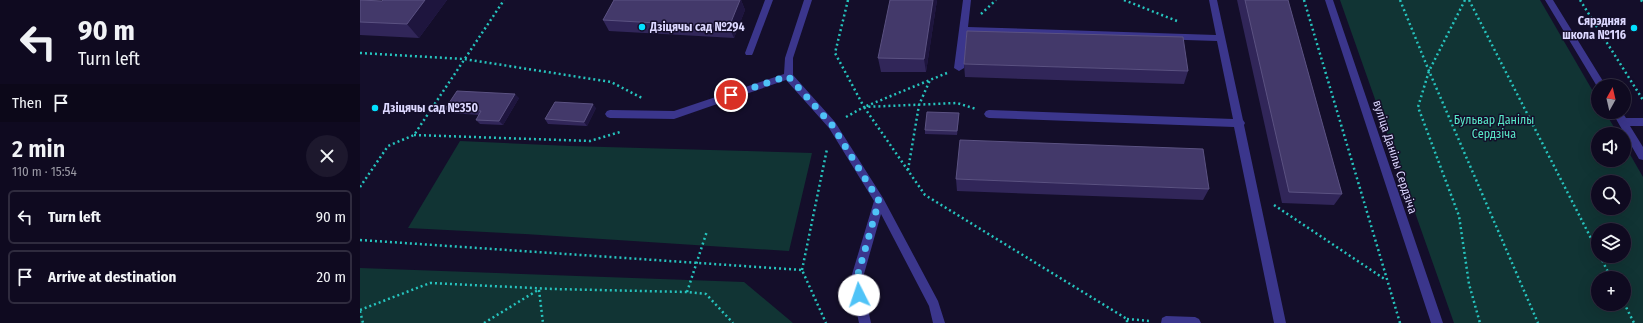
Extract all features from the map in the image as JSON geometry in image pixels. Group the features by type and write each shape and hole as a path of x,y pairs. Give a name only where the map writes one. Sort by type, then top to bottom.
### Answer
{"street":[{"path":"749,53 768,0"},
{"path":"808,0 789,58 788,76 832,125 879,201 934,304 939,323"},
{"path":"959,68 967,0"},
{"path":"1213,0 1240,123 1280,323"},
{"name":"вуліца Данілы Сердзіча","path":"1329,0 1437,323"},
{"path":"1549,0 1597,79"},
{"path":"963,30 1221,38"},
{"path":"610,114 674,115 788,76"},
{"path":"989,114 1240,123"},
{"path":"1622,119 1643,156"},
{"path":"1624,122 1643,122"},
{"path":"865,323 856,281 879,201"},
{"path":"1166,322 1194,323"}],"path":[{"path":"414,135 504,0"},
{"path":"848,0 835,53 864,107 925,195 1127,321 1166,322"},
{"path":"1124,0 1180,22"},
{"path":"1304,0 1400,323"},
{"path":"1400,0 1429,71 1538,323"},
{"path":"1465,0 1429,71 1418,107 1458,216 1469,284 1480,323"},
{"path":"1469,0 1591,238"},
{"path":"1580,0 1643,100"},
{"path":"360,53 464,59 611,82 646,100"},
{"path":"864,107 959,68"},
{"path":"907,170 919,105 930,80"},
{"path":"864,107 958,103 989,114"},
{"path":"826,323 802,270 832,125"},
{"path":"360,186 388,146 414,135 590,141 625,130"},
{"path":"1253,191 1387,280"},
{"path":"687,292 698,263 707,231"},
{"path":"360,240 802,270"},
{"path":"363,323 360,311 430,283 554,289 687,292 706,294 733,323"},
{"path":"484,323 538,290 554,289"},
{"path":"538,290 543,323"},
{"path":"1628,311 1634,323"}],"green space":[{"name":"Бульвар Данілы Сердзіча","path":"1340,0 1540,0 1591,88 1591,119 1609,119 1614,127 1591,127 1591,167 1631,167 1631,156 1643,177 1643,323 1454,323"},
{"path":"460,141 570,146 812,153 789,251 408,228"},
{"path":"360,268 744,282 793,323 360,323"}],"building":[{"path":"360,0 425,0 407,24 360,22"},
{"path":"614,0 740,0 729,27 603,20"},
{"path":"890,0 933,0 924,59 878,58"},
{"path":"1245,0 1288,0 1342,194 1289,192"},
{"path":"967,31 1183,37 1188,71 964,64"},
{"path":"457,91 515,94 499,121 476,120 481,111 445,109"},
{"path":"555,102 593,104 584,122 545,119"},
{"path":"927,112 959,113 957,131 925,130"},
{"path":"960,140 1203,149 1209,189 956,179"}],"place":[{"name":"Дзіцячы сад №294","path":"642,27"},
{"name":"Сярэдняя школа №116","path":"1634,28"},
{"name":"Дзіцячы сад №350","path":"375,108"}],"route":[{"path":"731,95 788,76 832,125 879,201 856,281 859,295"}]}
